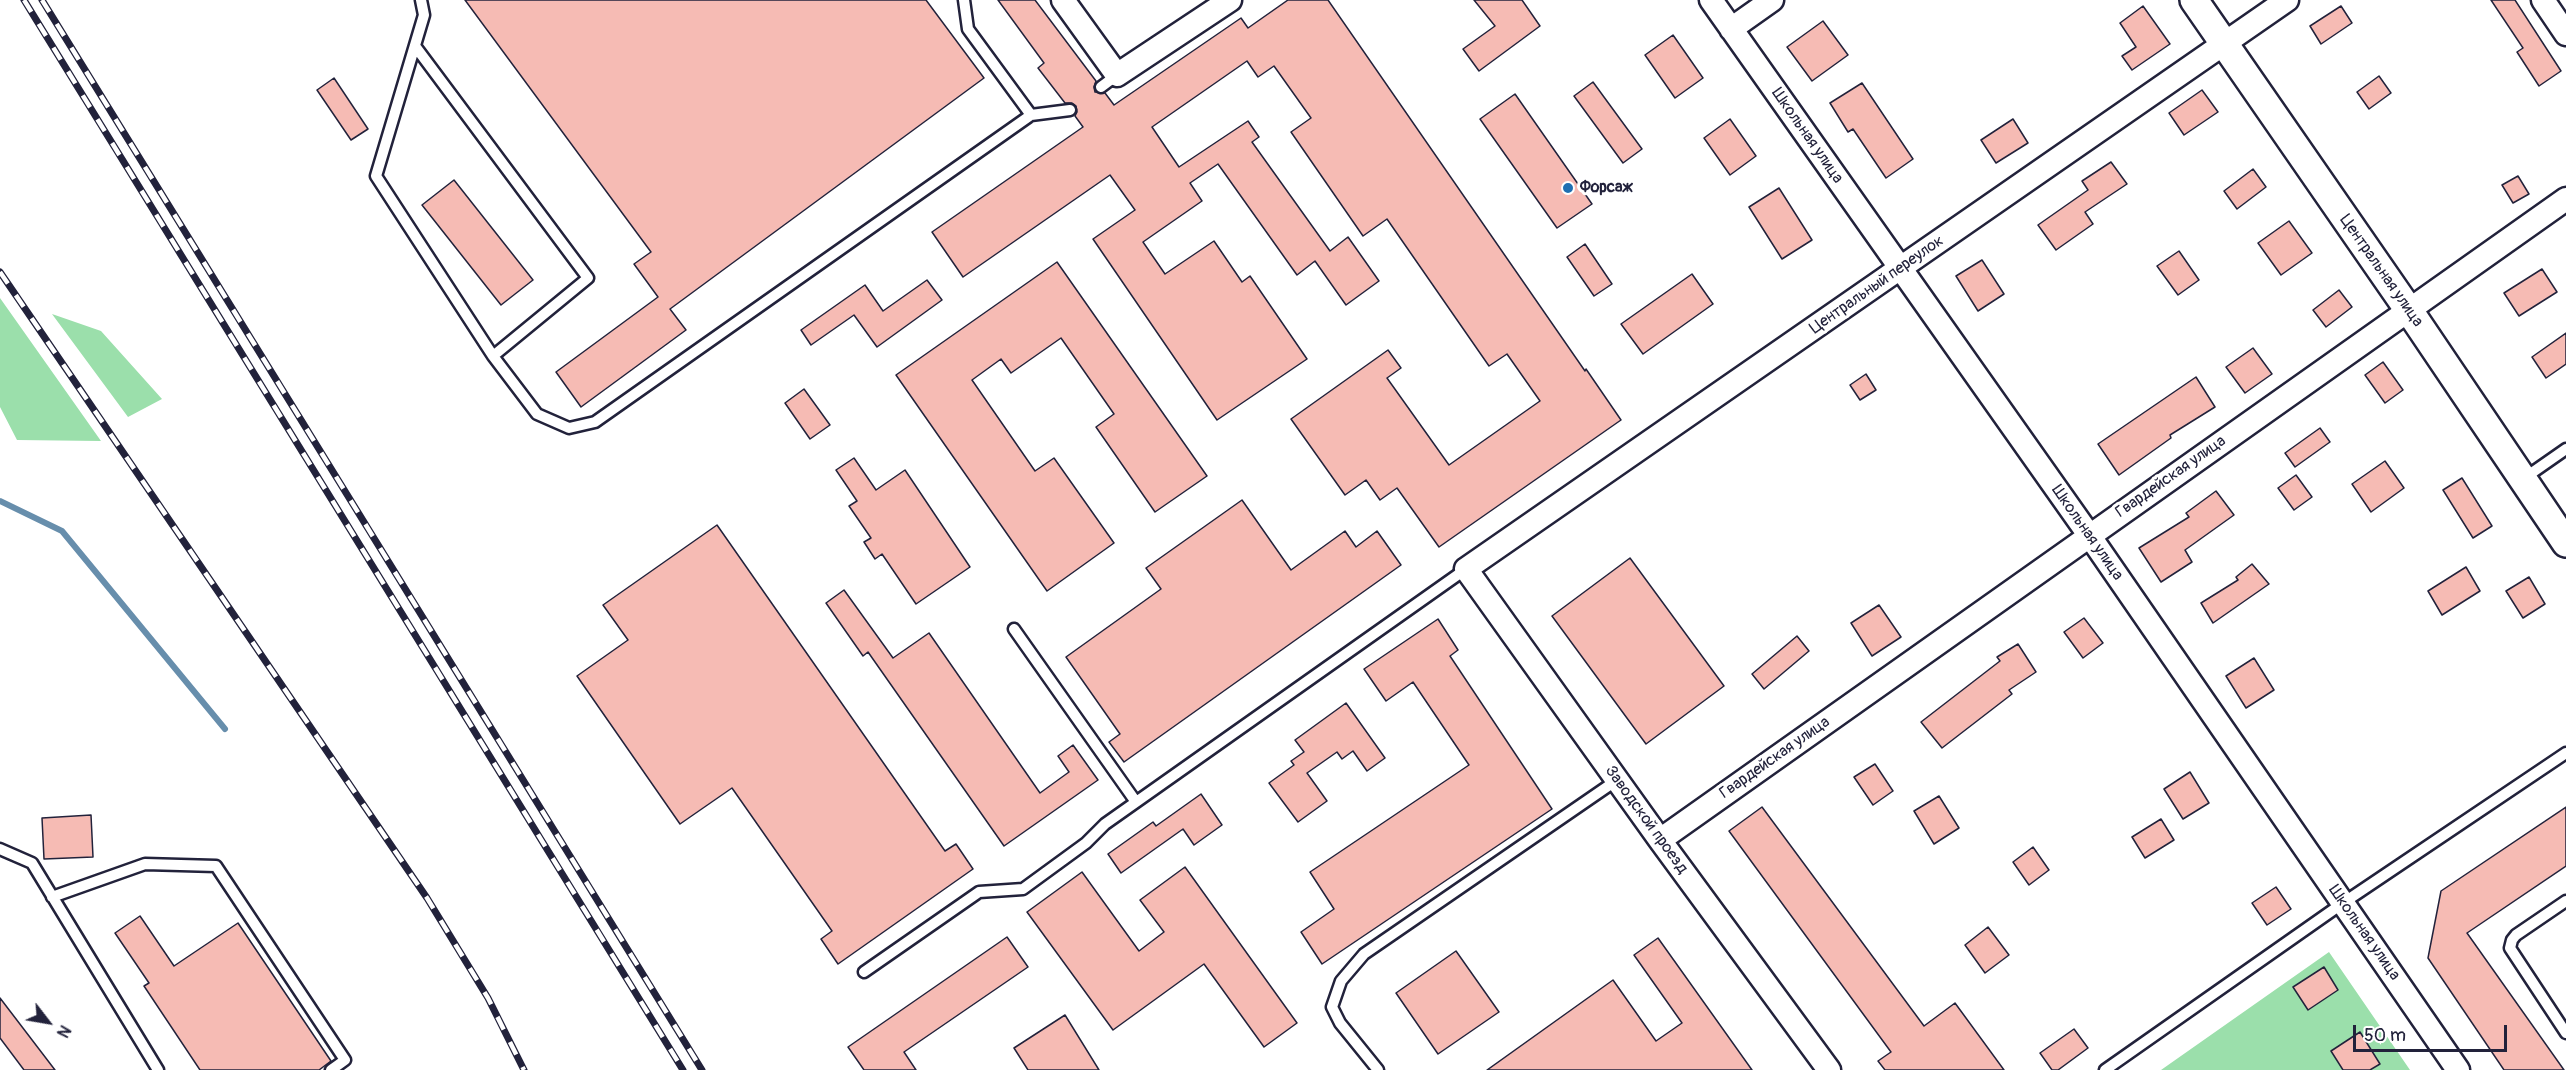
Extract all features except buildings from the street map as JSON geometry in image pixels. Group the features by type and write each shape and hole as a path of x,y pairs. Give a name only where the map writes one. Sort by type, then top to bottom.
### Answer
{"street":[{"path":"1063,0 1109,81 1230,0"},
{"name":"Школьная улица","path":"1711,0 2089,535 2458,1070"},
{"path":"1731,29 1773,0"},
{"name":"Центральная улица","path":"2194,0 2408,309 2566,543"},
{"name":"Центральный переулок","path":"1467,569 2287,0"},
{"path":"2543,0 2566,34"},
{"name":"Гвардейская улица","path":"1660,840 2566,199"},
{"name":"Заводской проезд","path":"1467,569 1660,840 1829,1070"}],"lane":[{"path":"421,0 424,15 375,176 493,356 537,414 569,428 595,422 1031,115 1070,110"},
{"path":"964,0 968,28 1031,115"},
{"path":"415,46 588,278 493,356"},
{"path":"2523,480 2566,450"},
{"path":"864,972 980,892 1023,889 1086,843 1104,824 1467,569"},
{"path":"1014,629 1136,802"},
{"path":"2104,1070 2343,903 2566,753"},
{"path":"1378,1070 1340,1023 1332,1007 1341,981 1364,954 1617,780"},
{"path":"0,849 32,863 158,1070"},
{"path":"52,897 145,864 216,866 345,1060 331,1070"},
{"path":"2566,901 2516,935 2510,948 2566,1033"}],"green space":[{"path":"0,298 101,441 17,440 0,407"},
{"path":"52,314 101,331 162,399 128,417"},
{"path":"2329,952 2410,1070 2161,1070"}],"waterway":[{"path":"0,501 62,531 225,729"}],"railway":[{"path":"24,0 683,1070"},
{"path":"42,0 702,1070"},
{"path":"0,272 427,898 488,998 524,1070"}],"place":[{"name":"Форсаж","path":"1568,188"}]}
